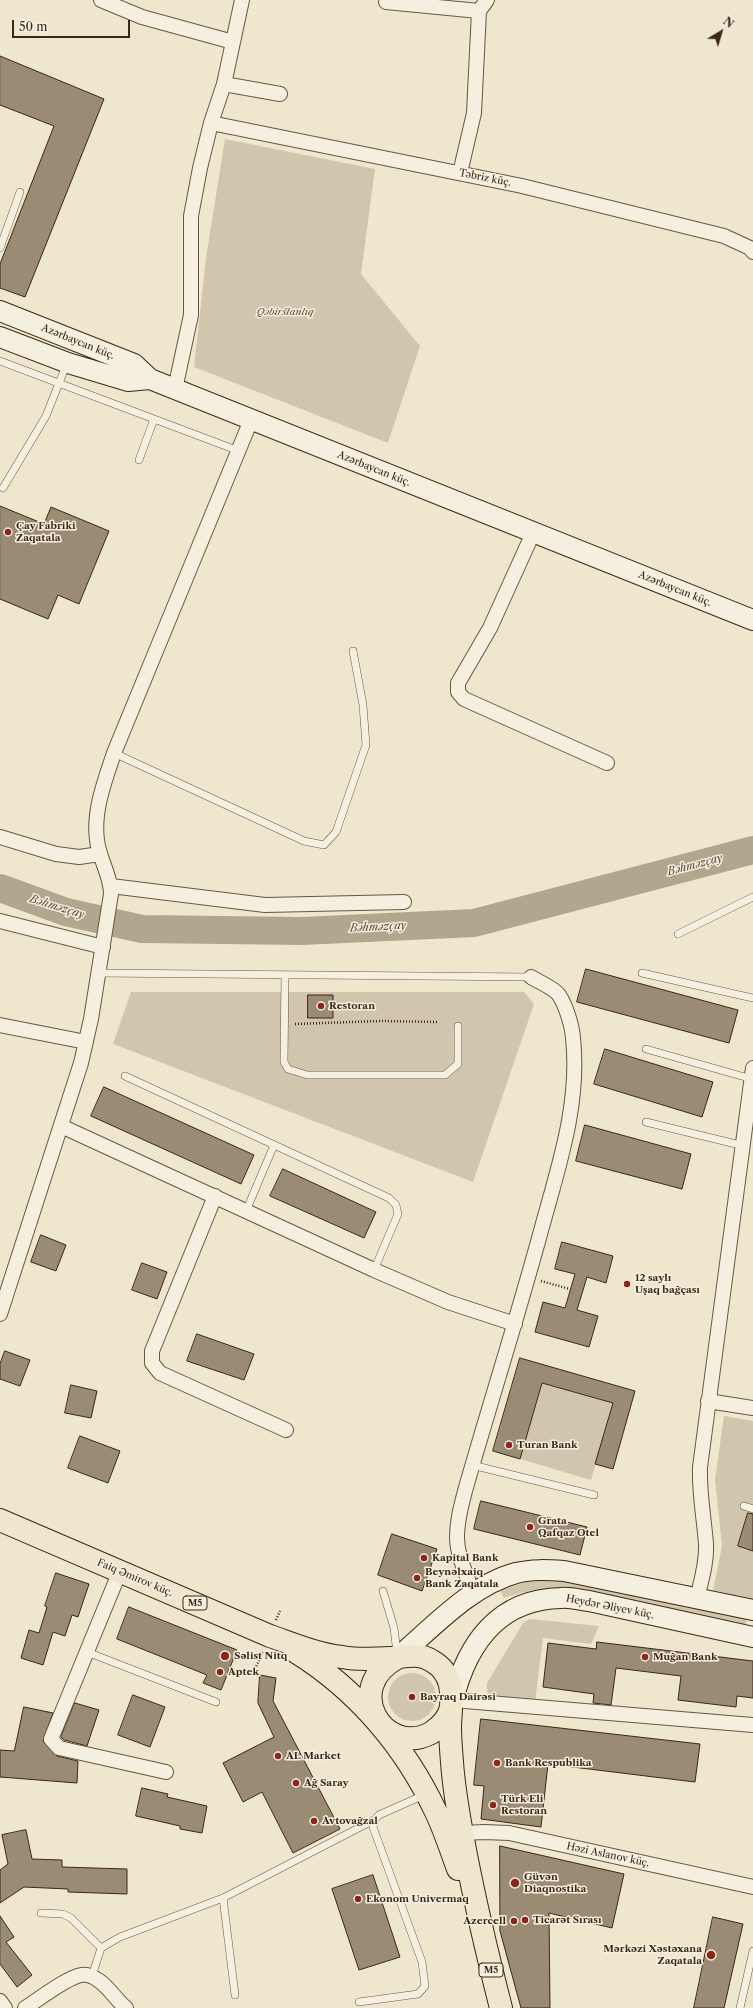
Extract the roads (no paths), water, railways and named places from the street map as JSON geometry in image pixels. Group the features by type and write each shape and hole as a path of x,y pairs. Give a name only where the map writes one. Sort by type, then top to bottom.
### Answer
{"highway":[{"name":"Faiq Əmirov küç.","path":"0,1520 270,1636"},
{"path":"270,1636 316,1652 341,1657 364,1659 414,1656 431,1660 441,1667 448,1677 452,1688 453,1700 450,1725 453,1777 462,1833 482,1932"},
{"path":"270,1636 331,1677 350,1692 391,1733 403,1737 414,1738 426,1735 436,1730 444,1722 450,1711 453,1700"},
{"path":"397,1658 386,1663 378,1671 370,1693 371,1705 375,1716 404,1756 427,1793 442,1824 482,1932"},
{"name":"M5","path":"482,1932 501,2008"}],"main road":[{"name":"Azərbaycan küç.","path":"0,311 134,364 150,379 753,620"},
{"path":"0,337 68,363 128,381 150,379"},
{"path":"397,1658 473,1593 491,1581 516,1573 539,1569 564,1571 753,1610"},
{"name":"Heydər Əliyev küç.","path":"453,1700 459,1677 480,1638 494,1622 513,1608 538,1600 562,1598 589,1601 750,1636"}],"street":[{"path":"100,0 142,17 233,42"},
{"path":"175,389 191,315 191,216 200,168 211,123 224,84 242,0"},
{"path":"386,2 483,5 474,113 460,173"},
{"path":"224,84 280,94"},
{"name":"Təbriz küç.","path":"211,123 522,186 724,236 750,248 753,252"},
{"path":"0,1314 61,1126 86,1042 111,890 96,840 102,788 114,753 251,420"},
{"path":"533,533 490,628 458,683 458,692 464,699 607,763"},
{"path":"0,837 56,854 79,857 100,854"},
{"path":"111,890 265,905 404,902"},
{"path":"0,921 103,943"},
{"path":"473,1593 462,1563 457,1537 459,1516 472,1465 515,1324 566,1141 572,1108 574,1079 573,1037 558,994 531,977"},
{"path":"0,1025 86,1042"},
{"path":"697,1599 705,1562 706,1545 700,1487 708,1401 744,1146 752,1074"},
{"path":"61,1126 374,1270 448,1302 515,1324"},
{"path":"215,1196 152,1351 152,1363 160,1373 286,1430"},
{"path":"708,1401 753,1408"},
{"path":"120,1571 51,1739 59,1748 166,1772"},
{"path":"453,1700 753,1725"},
{"name":"Həzi Aslanov küç.","path":"462,1833 509,1833 753,1887"},
{"path":"25,2008 72,1978 81,1975 92,1976 100,1981 126,2008"},
{"path":"0,2001 4,2008"}],"lane":[{"path":"0,248 20,192"},
{"path":"0,361 239,451"},
{"path":"3,488 46,416 68,363"},
{"path":"139,460 154,419"},
{"path":"114,753 304,841 324,844 336,832 366,745 363,704 353,651"},
{"path":"678,934 753,897"},
{"path":"98,973 531,977"},
{"path":"642,973 753,998"},
{"path":"285,975 284,1062 288,1069 307,1075 445,1075 458,1064 458,1026"},
{"path":"646,1049 752,1074"},
{"path":"125,1076 389,1198 396,1205 398,1214 374,1270"},
{"path":"646,1122 744,1146"},
{"path":"246,1211 274,1145"},
{"path":"472,1465 594,1495"},
{"path":"744,1506 753,1509"},
{"path":"383,1591 394,1628 397,1658"},
{"path":"87,1652 216,1702"},
{"path":"92,1976 101,1948 120,1937 223,1898 374,1820 379,1815 427,1793"},
{"path":"359,2002 418,1994 425,1986 422,1962 373,1827 374,1820"},
{"path":"223,1898 236,1995"},
{"path":"41,1913 62,1914 70,1918 101,1948"},
{"path":"740,2008 753,1951"}],"waterway":[{"name":"Bəhməzçay","path":"0,888 66,912 142,929 302,931 474,923 753,850"}],"place":[{"name":"Çay Fabriki Zaqatala","path":"8,532"},
{"name":"Restoran","path":"321,1006"},
{"name":"12 saylı Uşaq bağçası","path":"627,1284"},
{"name":"Turan Bank","path":"509,1445"},
{"name":"Grata Qafqaz Otel","path":"530,1527"},
{"name":"Kapital Bank","path":"424,1558"},
{"name":"Beynəlxaiq Bank Zaqatala","path":"417,1578"},
{"name":"Səlist Nitq","path":"225,1656"},
{"name":"Muğan Bank","path":"645,1657"},
{"name":"Aptek","path":"220,1672"},
{"name":"Bayraq Dairəsi","path":"412,1697"},
{"name":"AL Market","path":"278,1756"},
{"name":"Bank Respublika","path":"497,1763"},
{"name":"Ağ Saray","path":"296,1783"},
{"name":"Türk Eli Restoran","path":"493,1805"},
{"name":"Avtovağzal","path":"314,1821"},
{"name":"Güvən Diaqnostika","path":"515,1883"},
{"name":"Ekonom Univermaq","path":"358,1899"},
{"name":"Ticarət Sırası","path":"525,1920"},
{"name":"Azercell","path":"514,1921"},
{"name":"Mərkəzi Xəstəxana Zaqatala","path":"711,1955"}],"park label":[{"name":"Qəbirstanlıq","path":"285,312"}]}
